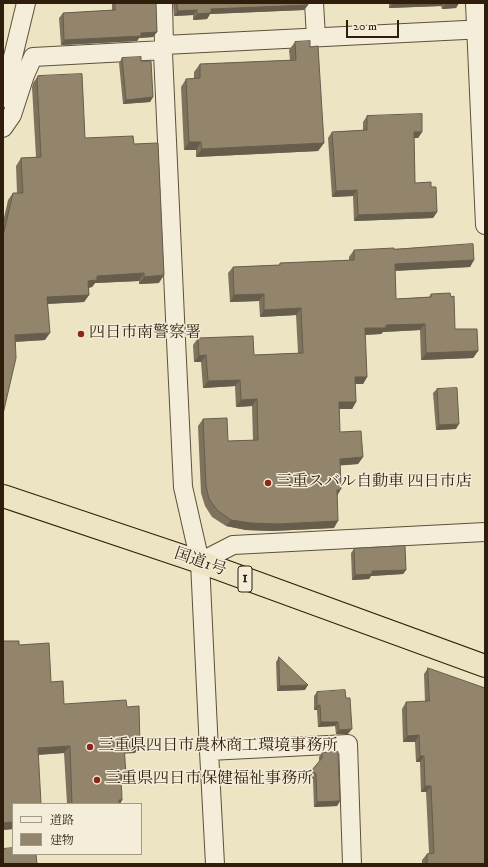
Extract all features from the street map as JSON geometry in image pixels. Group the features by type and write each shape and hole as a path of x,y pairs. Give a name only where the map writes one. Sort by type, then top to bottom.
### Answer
{"highway":[{"name":"国道1号","path":"3,496 200,562 485,666"}],"street":[{"path":"3,98 26,3"},
{"path":"163,3 175,332 183,487 200,562 215,864"},
{"path":"314,3 316,37"},
{"path":"475,3 480,29 485,225"},
{"path":"3,128 12,115 25,75 33,58 164,47 316,37 480,29"},
{"path":"200,562 233,545 485,532"},
{"path":"209,751 348,744 352,864"}],"building":[{"path":"115,3 156,3 157,32 141,33 141,36 64,40 63,13 115,10"},
{"path":"177,3 307,3 308,5 211,9 211,13 197,14 197,10 178,11"},
{"path":"310,41 310,47 318,46 324,143 202,149 201,142 189,142 186,79 200,78 200,64 296,60 295,42"},
{"path":"141,57 141,61 151,61 153,97 126,100 122,58"},
{"path":"82,74 85,138 133,136 134,144 158,143 164,275 144,277 144,273 97,276 97,280 88,281 89,295 47,297 50,333 15,335 16,358 3,414 3,236 13,193 23,193 21,158 41,157 37,79 38,76"},
{"path":"422,114 422,132 414,132 415,183 431,182 431,187 436,187 437,212 358,215 357,190 336,191 332,132 367,130 367,116"},
{"path":"473,244 474,260 395,264 396,299 431,297 431,294 450,293 451,297 454,296 455,329 477,329 478,351 426,353 425,324 386,325 386,328 365,328 367,377 355,377 356,402 339,402 340,432 361,431 363,457 340,459 341,489 337,490 338,521 277,524 251,523 231,520 217,510 209,499 206,486 203,419 227,418 228,441 258,440 257,399 241,400 240,380 208,381 206,355 199,356 198,338 253,336 254,355 303,353 301,308 264,310 264,294 234,295 233,267 280,265 280,263 354,260 354,250"},
{"path":"457,388 459,424 439,425 437,389"},
{"path":"405,546 406,570 372,571 372,574 355,575 354,549"},
{"path":"3,641 19,641 19,645 49,643 51,682 63,681 64,704 126,700 127,707 139,706 140,746 124,746 126,774 121,774 122,800 119,800 119,803 72,803 70,746 38,748 41,803 12,803 12,822 3,823"},
{"path":"279,657 308,685 280,686"},
{"path":"428,668 485,688 485,864 427,864 427,854 434,853 431,786 425,786 424,756 420,756 419,735 407,736 406,702 429,701"},
{"path":"345,690 346,698 350,698 352,729 339,730 338,722 321,722 320,705 317,706 317,692"},
{"path":"338,752 340,801 317,802 316,774 312,770 322,758 322,753"},
{"path":"12,848 12,855 36,855 37,864 3,864 3,849"}],"place":[{"name":"四日市南警察署","path":"81,334"},
{"name":"三重スバル自動車 四日市店","path":"268,483"},
{"name":"三重県四日市農林商工環境事務所","path":"90,747"},
{"name":"三重県四日市保健福祉事務所","path":"97,780"}]}
